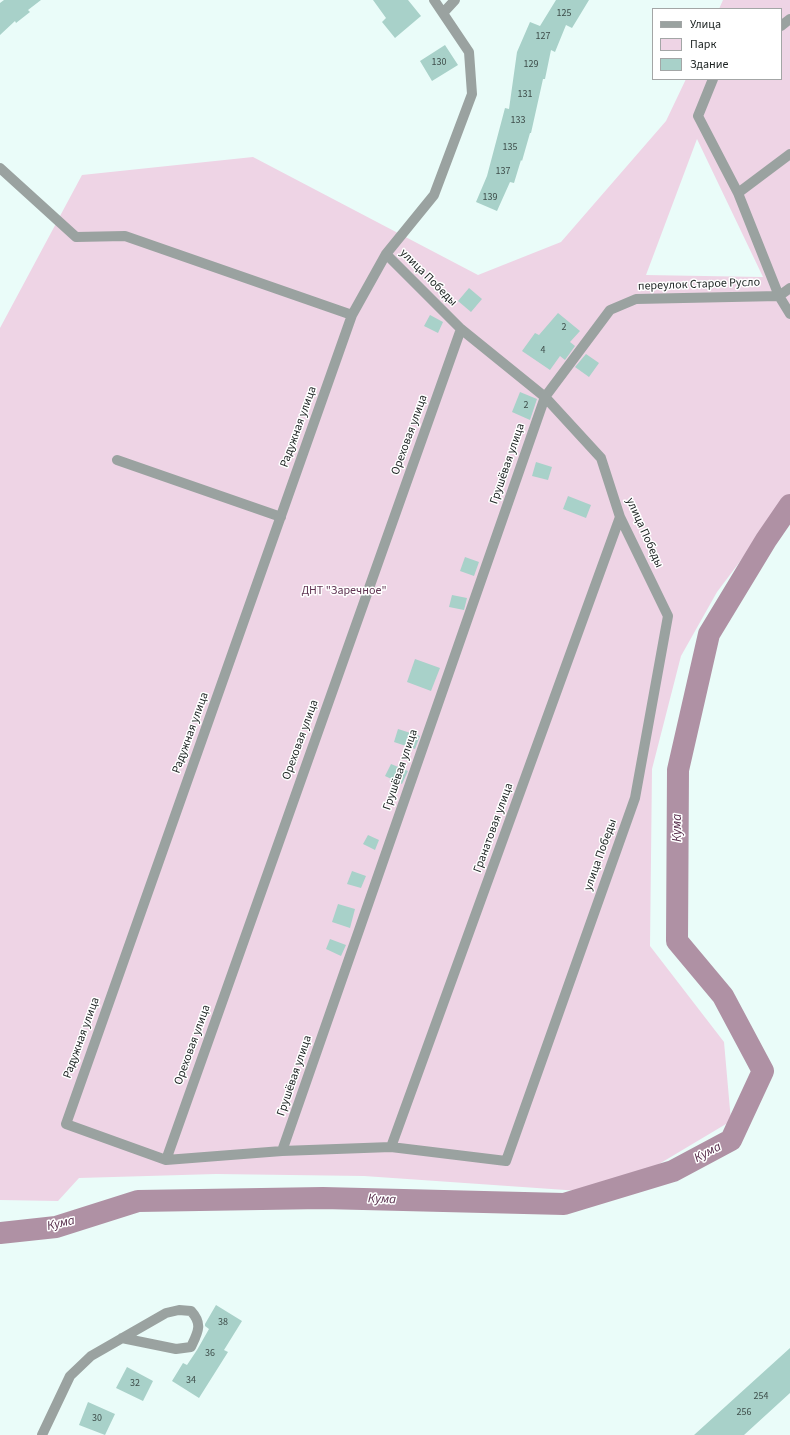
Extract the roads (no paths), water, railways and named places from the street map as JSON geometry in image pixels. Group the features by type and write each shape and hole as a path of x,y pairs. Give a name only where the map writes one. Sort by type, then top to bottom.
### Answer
{"street":[{"name":"улица Победы","path":"391,1147 506,1161 635,798 668,616 620,517 601,458 545,397 461,329 386,254 434,195 472,94 469,52 434,0"},
{"path":"443,13 455,0"},
{"path":"713,80 698,116 738,193 779,296 790,314"},
{"path":"738,193 790,154"},
{"path":"0,168 76,237 125,236 352,315"},
{"name":"Радужная улица","path":"166,1160 66,1124 352,315 386,254"},
{"path":"779,296 790,288"},
{"name":"переулок Старое Русло","path":"545,397 610,310 636,300 779,296"},
{"name":"Ореховая улица","path":"166,1160 461,329"},
{"name":"Грушёвая улица","path":"282,1151 545,397"},
{"path":"116,460 281,517"},
{"name":"Гранатовая улица","path":"391,1147 620,517"},
{"path":"166,1160 282,1151 391,1147"},
{"path":"42,1435 70,1376 91,1356 122,1338 166,1313 179,1310 191,1311 198,1318 198,1331 191,1346 176,1349 122,1338"}],"waterway":[{"name":"Кума","path":"0,1233 56,1227 138,1201 323,1198 564,1204 673,1171 731,1140 763,1071 723,996 677,941 678,770 709,634 766,540 790,505"}],"park label":[{"name":"ДНТ \"Заречное\"","path":"344,591"}]}
